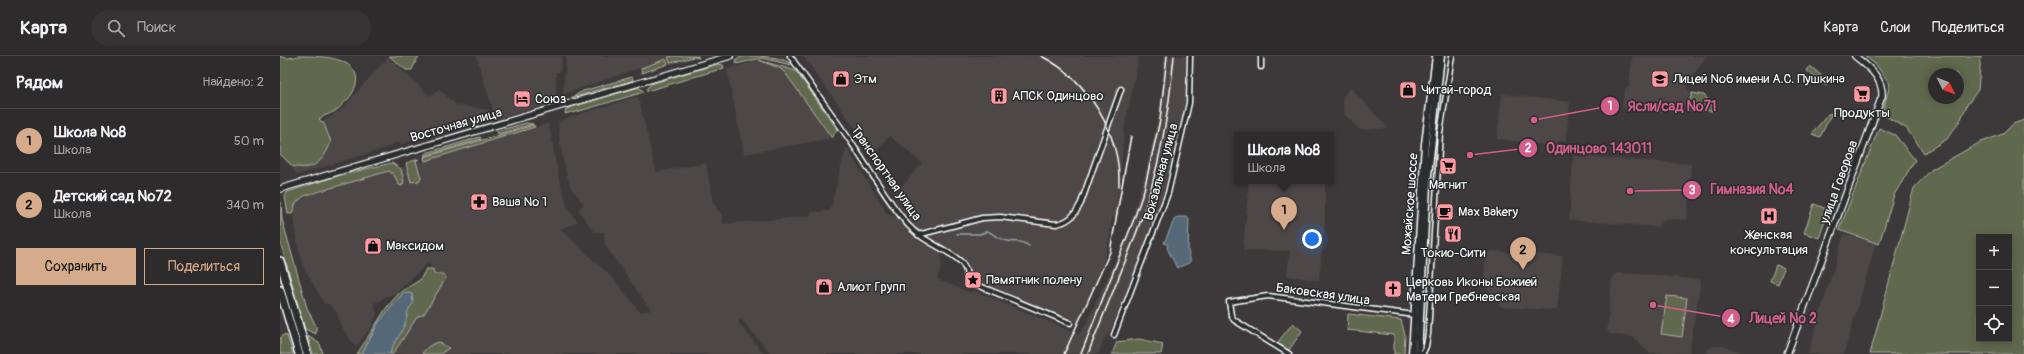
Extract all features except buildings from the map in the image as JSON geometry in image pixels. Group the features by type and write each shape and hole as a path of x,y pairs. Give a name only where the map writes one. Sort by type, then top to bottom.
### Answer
{"highway":[{"path":"280,261 307,354"},
{"path":"280,290 299,354"}],"main road":[{"name":"Можайское шоссе","path":"1418,354 1415,315 1425,144 1436,56"},
{"name":"Можайское шоссе","path":"1418,354 1428,171 1441,56"}],"street":[{"name":"Восточная улица","path":"280,189 730,56"},
{"name":"Вокзальная улица","path":"1114,335 1168,192 1189,103 1190,56"},
{"path":"1261,56 1261,67"},
{"path":"1418,354 1426,346 1428,334 1440,133 1452,56"},
{"name":"улица Говорова","path":"1787,354 1882,96 1881,84 1876,75 1855,56"},
{"name":"Транспортная улица","path":"790,57 831,113 896,209 918,235 982,218 1000,217 1056,224 1065,223 1076,214 1081,203 1121,89"},
{"path":"918,235 962,263 967,270 968,279 970,282 1070,323"},
{"name":"Баковская улица","path":"1289,354 1234,320 1230,315 1229,302 1268,296 1415,315"}],"shaded area":[{"path":"476,56 562,56 560,72 556,72 556,100 552,103 496,119"},
{"path":"566,56 670,56 640,68 563,94"},
{"path":"803,56 1139,56 1125,124 1116,217 1112,217 1109,240 1102,268 1077,323 972,278 971,269 966,262 928,240 912,223 892,192 905,183 922,163 890,136 873,153"},
{"path":"1164,56 1186,56 1185,103 1159,211 1109,334 1105,338 1098,354 771,354 741,319 738,322 764,354 391,354 435,271 428,263 396,293 384,297 380,301 374,303 377,315 372,326 356,347 340,325 337,312 329,304 324,303 303,266 295,233 293,214 296,203 304,197 547,124 549,125 558,174 568,209 578,222 560,229 614,279 640,312 651,310 604,244 604,232 594,232 578,210 584,204 571,188 566,173 560,145 558,121 638,96 656,172 706,163 713,203 722,215 723,224 811,216 810,212 830,211 846,147 886,213 900,219 899,221 921,242 941,253 941,268 937,279 971,293 972,290 1079,334 1086,324 1126,238 1146,171 1160,108"},
{"name":"Лицей №6 имени А.С. Пушкина","path":"1632,56 1706,56 1686,86 1690,93 1685,107 1664,105 1663,113 1622,108 1625,88 1629,87"},
{"path":"388,57 430,96 439,89 456,105 489,110 488,119 401,144 397,142 386,148 297,175 280,150 342,109"},
{"path":"759,60 781,69 786,74 832,138 744,154 727,69"},
{"path":"1351,88 1388,128 1360,130 1345,115 1342,97"},
{"path":"1502,94 1570,102 1566,141 1558,141 1557,146 1497,139"},
{"path":"1573,156 1691,164 1687,220 1665,219 1657,227 1569,220"},
{"path":"1249,184 1325,184 1325,219 1319,280 1287,276 1290,251 1243,250"},
{"path":"1844,234 1876,243 1844,354 1808,354"},
{"path":"1491,251 1563,256 1557,310 1501,307 1484,285 1485,255"},
{"path":"1617,273 1701,280 1689,354 1649,353 1633,337 1610,334 1607,330 1612,278"},
{"path":"1713,346 1723,346 1747,354 1706,354 1708,349"}],"green space":[{"path":"280,56 286,58 306,56 332,58 347,64 353,69 356,75 355,87 349,98 337,110 319,119 324,124 331,142 325,155 321,160 312,166 292,166 280,154"},
{"path":"389,56 420,56 412,70 406,70"},
{"path":"698,56 699,58 694,57 670,63 668,57"},
{"path":"746,56 777,58 788,62 791,65 762,58 736,64 736,59"},
{"path":"1865,56 1981,56 1978,90 1967,105 1961,119 1947,139 1924,153 1906,128 1882,114 1890,84 1876,65"},
{"path":"666,59 668,64 642,73 641,68"},
{"path":"759,60 796,71 837,129 832,138 786,74 781,69"},
{"path":"718,64 723,65 724,68 647,91 647,88 651,84"},
{"path":"1810,66 1829,82 1826,86 1806,70"},
{"path":"632,77 633,80 571,98 583,91"},
{"path":"640,88 644,92 565,114 566,109"},
{"path":"1692,93 1704,95 1713,106 1712,111 1687,110"},
{"path":"1832,113 1820,137 1812,134 1828,114"},
{"path":"2024,120 2024,354 1870,354 1914,188 1932,169 1979,143 2003,134 2013,124"},
{"path":"526,123 533,124 498,134 497,131"},
{"path":"534,125 535,127 425,161 424,157"},
{"path":"1879,128 1895,135 1915,160 1894,195 1879,244 1839,230"},
{"path":"480,137 481,139 424,156 426,153"},
{"path":"419,159 416,161 421,178 419,181 411,182 406,163"},
{"path":"392,163 401,169 404,182 402,186 399,185 394,175 389,171 304,196 296,203 292,214 288,214 285,197 287,192 344,174"},
{"path":"281,202 282,219 307,308 316,326 316,334 305,329 280,241"},
{"path":"1814,204 1829,210 1819,238 1804,233"},
{"path":"1776,265 1784,268 1778,284 1770,281"},
{"path":"426,269 433,269 434,274 444,274 446,278 424,314 417,317 393,354 390,354 394,342 405,322 408,307 412,299 412,294 374,330 362,354 357,354 387,307 400,292 420,280"},
{"path":"1667,296 1687,298 1682,337 1661,334"},
{"path":"1348,314 1401,320 1405,335 1404,354 1394,354 1394,335 1347,330"},
{"path":"1293,323 1302,331 1289,350 1277,343"},
{"path":"285,334 293,354 280,354 280,338"},
{"path":"308,336 320,344 323,354 313,354"},
{"path":"1139,339 1163,344 1161,354 1112,354 1117,342"},
{"path":"439,342 449,348 440,354 422,354 429,346"}],"water":[{"path":"1175,218 1189,218 1188,251 1191,262 1177,268 1167,248 1168,245 1164,243"},
{"path":"404,292 412,294 413,304 409,308 406,321 390,354 362,354 379,322"}],"waterway":[{"path":"957,234 980,234 988,231 1002,240 1021,242 1029,246"}],"railway":[{"path":"1041,56 1058,66 1073,79 1087,94 1098,110 1108,128 1114,147 1118,166 1119,186"},
{"path":"1081,354 1144,190 1160,120 1167,56"},
{"path":"1088,354 1148,200 1163,139 1174,56"},
{"path":"1064,354 1110,252 1131,136"}],"place":[{"name":"Этм","path":"841,79"},
{"name":"Лицей №6 имени А.С. Пушкина","path":"1660,79"},
{"name":"Читай-город","path":"1408,90"},
{"name":"Продукты","path":"1862,94"},
{"name":"АПСК Одинцово","path":"999,96"},
{"name":"Союз","path":"522,99"},
{"name":"Ясли/сад №71","path":"1534,120"},
{"name":"Одинцово 143011","path":"1470,155"},
{"name":"Магнит","path":"1448,166"},
{"name":"Гимназия №4","path":"1630,191"},
{"name":"Ваша № 1","path":"479,202"},
{"name":"Max Bakery","path":"1445,212"},
{"name":"Женская консультация","path":"1769,216"},
{"name":"Школа №8","path":"1284,230"},
{"name":"Токио-Сити","path":"1453,234"},
{"name":"Максидом","path":"373,246"},
{"name":"Детский сад №72","path":"1523,270"},
{"name":"Памятник полену","path":"973,280"},
{"name":"Алиот Групп","path":"824,287"},
{"name":"Церковь Иконы Божией Матери Гребневская","path":"1393,289"},
{"name":"Лицей № 2","path":"1653,305"}]}
